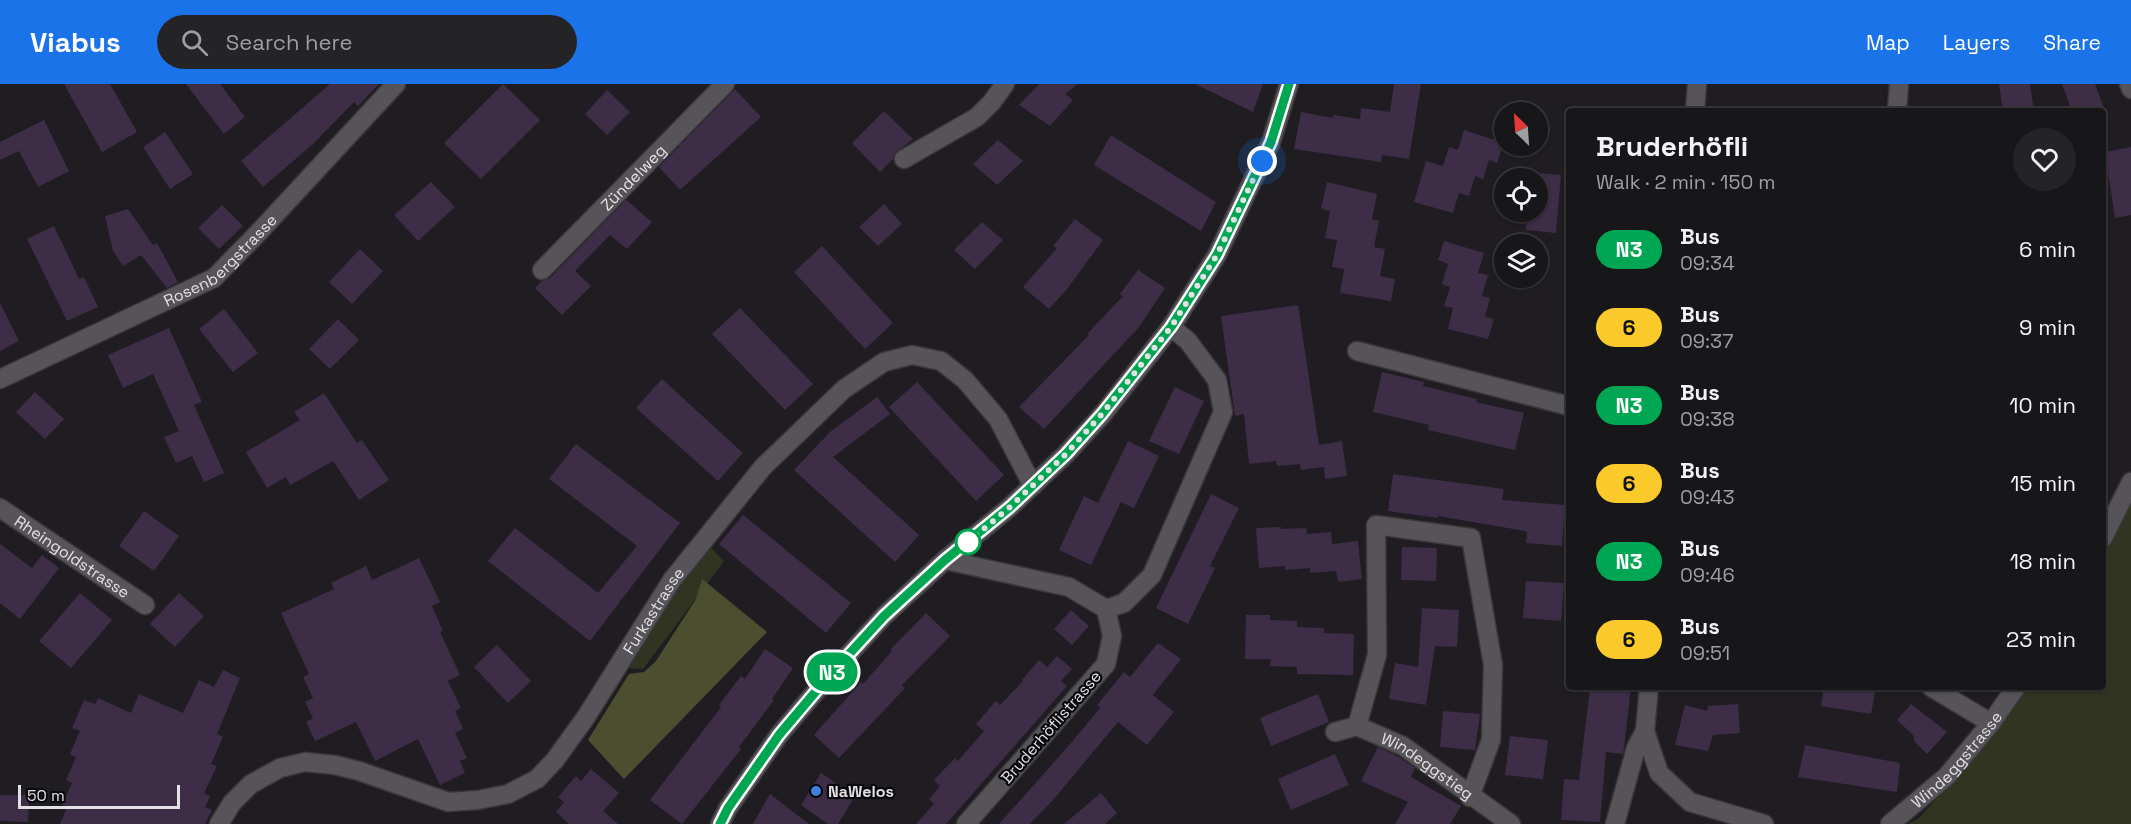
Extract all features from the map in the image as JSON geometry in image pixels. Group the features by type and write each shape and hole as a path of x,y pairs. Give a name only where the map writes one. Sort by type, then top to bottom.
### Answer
{"street":[{"name":"Rosenbergstrasse","path":"0,379 214,278 396,84"},
{"name":"Zündelweg","path":"542,270 726,84"},
{"path":"904,159 977,117 1005,84"},
{"path":"720,824 728,808 779,735 828,677 884,616 945,560 1033,486 1102,414 1171,327 1217,255 1271,142 1289,84"},
{"path":"1695,108 1697,84"},
{"path":"1897,108 1899,84"},
{"path":"2129,84 2131,89"},
{"path":"945,560 1069,587 1106,609 1124,603 1152,576 1222,412 1217,380 1188,341 1171,327"},
{"path":"1357,351 1566,405"},
{"name":"Furkastrasse","path":"219,824 232,803 251,783 280,768 305,762 336,765 359,771 448,802 478,800 508,794 537,779 555,760 586,717 672,580 763,467 844,389 884,362 912,355 941,361 965,380 998,419 1033,486"},
{"path":"2106,532 2131,482"},
{"name":"Rheingoldstrasse","path":"0,508 146,605"},
{"path":"1335,732 1357,726 1377,656 1376,525 1471,538 1493,665 1491,740 1470,796"},
{"name":"Bruderhöflistrasse","path":"966,824 1106,664 1112,636 1106,609"},
{"path":"1615,824 1636,748 1645,731 1649,690"},
{"path":"1936,690 1990,723"},
{"name":"Windeggstrasse","path":"1890,824 1947,776 2014,690"},
{"name":"Windeggstieg","path":"1357,726 1403,746 1511,824"},
{"path":"1645,731 1659,773 1690,802 1764,824"}],"green space":[{"path":"2131,502 2131,824 1908,824 1919,818 1998,730 2026,690 2106,690 2106,553"},
{"path":"707,544 724,561 643,669 627,668 665,601"},
{"path":"702,579 767,632 624,779 588,740 629,674 644,672 656,661 696,599"}],"building":[{"path":"64,84 110,84 137,132 102,152"},
{"path":"186,84 220,84 245,117 224,134"},
{"path":"330,84 379,84 358,106 354,102 313,144 263,187 241,161"},
{"path":"503,84 540,120 481,179 444,143"},
{"path":"1039,84 1078,84 1065,94 1073,100 1050,126 1019,105"},
{"path":"1195,84 1263,84 1253,112"},
{"path":"1394,84 1421,84 1409,159 1382,155 1381,162 1294,149 1301,112 1333,118 1333,115 1360,119 1361,108 1390,112"},
{"path":"1999,84 2030,84 2034,108 2003,108"},
{"path":"2062,84 2095,84 2104,108 2071,108"},
{"path":"735,89 761,117 680,190 659,167"},
{"path":"607,90 630,112 607,135 585,114"},
{"path":"884,111 913,139 895,153 893,159 880,172 852,143"},
{"path":"44,120 69,171 38,187 19,151 0,160 0,142"},
{"path":"1464,130 1494,140 1494,156 1499,156 1497,163 1489,160 1483,179 1475,176 1469,196 1459,193 1453,213 1414,202 1426,161 1443,166 1449,147 1458,150"},
{"path":"165,132 193,174 170,189 143,147"},
{"path":"1111,135 1216,202 1201,231 1094,165"},
{"path":"998,140 1023,161 997,185 973,164"},
{"path":"2131,147 2131,215 2115,218 2106,152"},
{"path":"1548,174 1561,175 1556,233 1526,230 1526,222 1548,222"},
{"path":"431,182 455,207 418,241 394,215"},
{"path":"1327,182 1377,194 1372,219 1379,221 1374,247 1385,249 1380,276 1395,279 1391,301 1340,293 1344,269 1332,267 1337,240 1325,238 1330,211 1321,209"},
{"path":"626,200 652,222 627,249 610,235 575,271 591,286 562,315 535,288 542,281 550,278"},
{"path":"884,204 902,224 878,246 859,227"},
{"path":"222,205 243,226 219,249 198,228"},
{"path":"128,209 153,245 157,243 178,282 167,288 141,255 123,266 113,251 105,216"},
{"path":"1075,219 1103,240 1067,289 1049,309 1023,287 1057,248 1053,246"},
{"path":"982,222 1003,240 975,269 954,250"},
{"path":"54,226 79,279 84,277 98,307 67,321 27,239"},
{"path":"1444,241 1484,253 1478,273 1488,275 1482,296 1490,298 1485,317 1494,319 1488,339 1448,329 1453,308 1444,306 1450,287 1442,284 1448,264 1438,260"},
{"path":"822,246 893,323 865,349 794,272"},
{"path":"360,249 383,271 352,304 329,282"},
{"path":"1138,270 1165,288 1139,327 1044,429 1019,407 1089,335 1087,334 1123,296 1120,294"},
{"path":"0,303 19,341 0,351"},
{"path":"1298,305 1319,445 1342,441 1347,476 1325,479 1324,467 1301,470 1300,464 1277,466 1276,461 1249,464 1244,414 1235,416 1221,316"},
{"path":"740,308 813,384 785,410 712,334"},
{"path":"224,309 258,353 233,372 199,329"},
{"path":"338,319 359,340 330,369 309,349"},
{"path":"169,328 202,402 194,405 224,473 204,482 192,456 176,463 164,437 179,431 153,374 123,388 108,355"},
{"path":"1382,372 1424,382 1423,386 1477,399 1476,402 1524,413 1515,450 1428,430 1429,425 1373,412"},
{"path":"662,379 743,453 718,481 636,408"},
{"path":"917,382 1004,475 976,501 889,407"},
{"path":"1175,387 1204,401 1179,454 1149,441"},
{"path":"35,392 64,419 45,439 16,412"},
{"path":"324,393 357,443 362,440 389,480 359,500 333,461 290,485 286,477 267,488 246,452 300,420 294,412"},
{"path":"877,397 890,414 833,457 919,535 895,562 794,470 830,432"},
{"path":"1128,441 1159,456 1134,508 1121,502 1091,565 1059,550 1084,496 1098,503"},
{"path":"576,444 680,523 590,641 488,561 515,528 598,593 637,546 549,479"},
{"path":"1393,474 1504,489 1502,500 1565,505 1562,546 1526,543 1527,532 1525,531 1438,516 1438,518 1388,511"},
{"path":"1211,494 1239,508 1210,566 1215,568 1188,624 1156,608"},
{"path":"144,511 179,536 154,571 119,546"},
{"path":"743,515 851,603 826,633 719,544"},
{"path":"1281,527 1281,529 1306,528 1307,534 1331,532 1332,544 1358,541 1362,579 1338,582 1336,571 1310,573 1310,568 1285,570 1285,566 1259,568 1256,528"},
{"path":"0,544 32,568 42,555 59,568 20,619 0,603"},
{"path":"1402,547 1437,548 1436,581 1401,580"},
{"path":"419,558 440,602 432,606 443,631 440,632 460,675 448,681 461,708 455,711 463,729 455,733 467,758 460,761 465,773 440,785 418,739 375,761 356,722 315,741 306,722 313,718 305,702 313,698 303,677 309,674 281,613 334,589 331,583 366,566 372,580"},
{"path":"1526,581 1564,583 1561,621 1523,618"},
{"path":"80,593 112,620 71,668 39,641"},
{"path":"179,593 204,616 175,647 150,624"},
{"path":"1422,608 1459,610 1457,647 1435,646 1426,705 1389,699 1395,663 1418,667"},
{"path":"1071,610 1089,626 1072,645 1054,629"},
{"path":"926,613 950,636 902,685 905,688 839,758 814,735"},
{"path":"1246,615 1270,615 1270,620 1297,621 1297,627 1324,628 1324,633 1354,634 1353,675 1297,674 1297,667 1270,666 1271,659 1245,659"},
{"path":"1158,643 1181,659 1153,695 1174,712 1147,745 1118,722 1054,799 1030,824 999,824 1100,708 1097,705 1124,672 1130,677"},
{"path":"497,645 531,681 508,703 474,667"},
{"path":"765,649 793,668 772,699 774,700 739,747 741,749 682,824 650,800 721,707 719,705 741,676 745,679"},
{"path":"1057,656 1072,669 1061,681 1067,686 946,824 916,824 934,804 929,799 940,786 934,780 955,758 958,761 984,731 976,724 996,701 1000,705 1039,660 1047,667"},
{"path":"223,670 240,678 217,734 223,737 211,764 217,766 204,793 210,796 205,807 212,810 205,824 60,824 67,807 62,805 72,783 66,780 76,757 70,754 80,731 72,728 84,700 95,704 98,698 131,713 139,694 183,713 199,680 214,687"},
{"path":"1590,690 1631,690 1623,754 1606,752 1600,822 1561,820 1564,779 1579,780"},
{"path":"1824,690 1875,690 1871,714 1821,706"},
{"path":"1318,694 1329,722 1271,746 1260,718"},
{"path":"1738,704 1740,733 1713,735 1708,751 1675,745 1685,705 1707,711 1708,706"},
{"path":"1911,704 1947,732 1927,754 1914,741 1914,736 1897,720"},
{"path":"1443,711 1480,714 1475,750 1440,747"},
{"path":"1510,736 1548,740 1543,779 1505,775"},
{"path":"1805,745 1900,763 1897,792 1798,777"},
{"path":"1378,747 1415,768 1411,777 1461,806 1450,824 1395,824 1408,802 1361,781"},
{"path":"1335,754 1349,785 1291,810 1278,779"},
{"path":"591,769 619,793 603,811 618,824 569,824 556,812 564,802 558,797 576,776 581,781"},
{"path":"821,773 855,796 838,824 828,824 801,805"},
{"path":"1101,793 1117,813 1105,824 1064,824"},
{"path":"770,794 809,824 753,824"},
{"path":"0,795 29,795 28,822 0,821"}],"bus line":[{"name":"N3","path":"720,824 728,808 779,735 828,677 884,616 945,560 1010,507 1066,454 1102,414 1171,327 1217,255 1271,142 1289,84"}],"place":[{"name":"NaWelos","path":"816,791"}],"route":[{"path":"968,542 1010,507 1066,454 1102,414 1171,327 1217,255 1262,161"}]}
